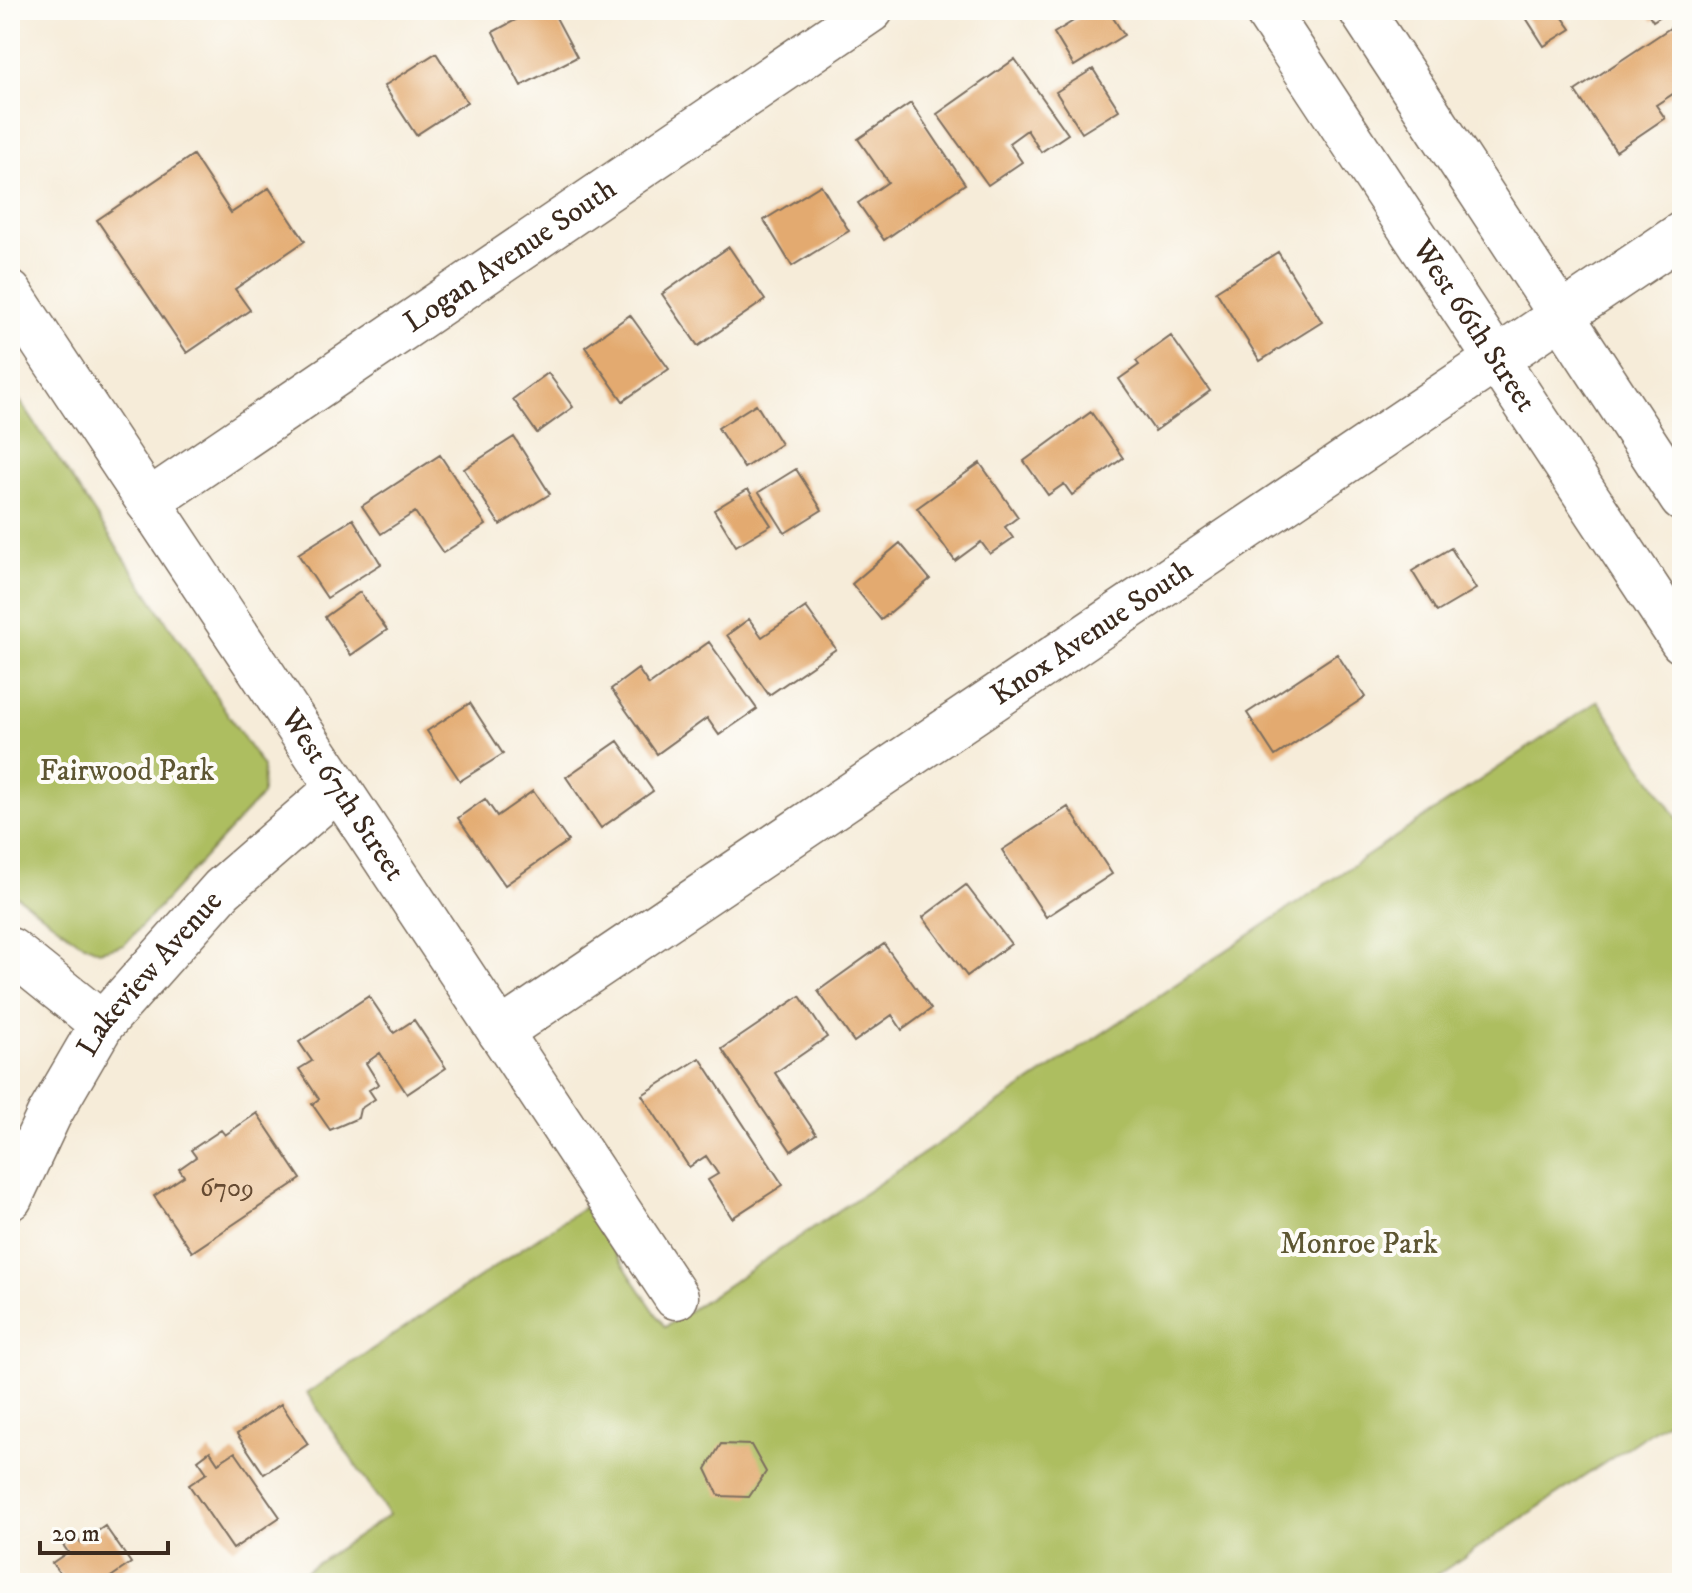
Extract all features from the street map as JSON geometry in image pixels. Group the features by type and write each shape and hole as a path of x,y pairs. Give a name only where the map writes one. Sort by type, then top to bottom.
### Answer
{"street":[{"name":"Logan Avenue South","path":"148,502 871,10"},
{"name":"West 66th Street","path":"1266,10 1682,641"},
{"path":"1361,10 1682,499"},
{"name":"Knox Avenue South","path":"500,1032 1682,234"},
{"name":"West 67th Street","path":"10,293 676,1297"},
{"name":"Lakeview Avenue","path":"10,1198 49,1115 102,1024 222,889 338,788"},
{"path":"10,950 102,1024"}],"green space":[{"name":"Fairwood Park","path":"10,386 263,767 262,795 124,945 99,951 78,941 10,891"},
{"name":"Monroe Park","path":"1598,701 1682,825 1682,1411 1425,1583 288,1583 389,1515 307,1393 584,1207 665,1327"}],"building":[{"path":"534,10 552,10 577,57 521,86 493,32"},
{"path":"586,10 611,10 593,21"},
{"path":"1091,10 1108,10 1124,35 1074,66 1054,33"},
{"path":"1521,10 1569,10 1561,15 1571,29 1544,46"},
{"path":"1646,10 1670,10 1653,21"},
{"path":"1682,20 1682,102 1676,92 1656,105 1665,118 1616,151 1575,91"},
{"path":"436,53 467,102 416,135 384,86"},
{"path":"1015,59 1068,134 1041,152 1027,130 1009,143 1022,162 988,185 937,114"},
{"path":"1093,69 1119,110 1082,133 1056,92"},
{"path":"911,103 965,184 884,240 858,203 888,182 858,139"},
{"path":"193,155 231,213 269,188 305,241 235,289 250,310 187,353 97,220"},
{"path":"821,185 849,231 792,266 764,220"},
{"path":"729,247 765,300 698,346 662,294"},
{"path":"1278,252 1322,322 1260,361 1216,291"},
{"path":"630,315 669,369 623,401 585,347"},
{"path":"1171,336 1210,391 1155,431 1119,379 1139,365 1136,361"},
{"path":"548,373 573,407 537,433 513,399"},
{"path":"756,404 781,444 744,468 718,428"},
{"path":"1091,412 1123,458 1072,495 1064,484 1048,495 1024,461"},
{"path":"514,437 550,494 500,525 464,469"},
{"path":"440,455 486,525 443,553 415,512 381,534 362,506"},
{"path":"980,463 1018,517 1005,527 1013,538 990,554 981,542 955,561 917,508"},
{"path":"796,469 822,510 785,533 759,492"},
{"path":"748,489 771,525 736,546 714,510"},
{"path":"353,519 381,564 327,598 298,554"},
{"path":"900,543 930,579 881,620 852,584"},
{"path":"1451,548 1476,589 1437,612 1412,571"},
{"path":"360,592 387,630 351,655 325,617"},
{"path":"806,607 836,649 769,695 727,635 749,619 762,637"},
{"path":"709,642 757,709 719,735 707,718 657,754 611,689 638,669 649,685"},
{"path":"1337,654 1365,697 1275,756 1247,713"},
{"path":"470,703 503,754 460,781 427,731"},
{"path":"618,741 653,791 601,828 566,777"},
{"path":"533,791 568,841 505,885 458,818 485,799 497,816"},
{"path":"1068,807 1112,874 1046,917 1002,850"},
{"path":"966,885 1011,944 967,976 923,917"},
{"path":"884,944 931,1009 902,1030 892,1015 854,1042 818,991"},
{"path":"369,996 394,1033 414,1020 446,1068 407,1094 380,1053 366,1063 379,1084 369,1090 375,1099 360,1109 358,1118 330,1130 312,1104 319,1099 299,1069 312,1061 299,1042"},
{"path":"800,996 827,1037 775,1073 816,1134 791,1151 722,1049"},
{"path":"700,1058 783,1185 732,1218 708,1180 718,1174 706,1156 689,1167 642,1095"},
{"path":"257,1113 301,1179 192,1252 154,1196 184,1176 179,1169 196,1157 191,1150 221,1130 225,1135"},
{"path":"281,1404 308,1444 264,1474 237,1434"},
{"path":"721,1444 751,1445 766,1472 749,1497 719,1496 706,1469"},
{"path":"210,1451 218,1463 235,1452 280,1517 233,1549 189,1485 207,1473 198,1460"},
{"path":"105,1526 131,1563 102,1583 67,1583 52,1563 68,1552 63,1545 76,1536 81,1543"}]}
